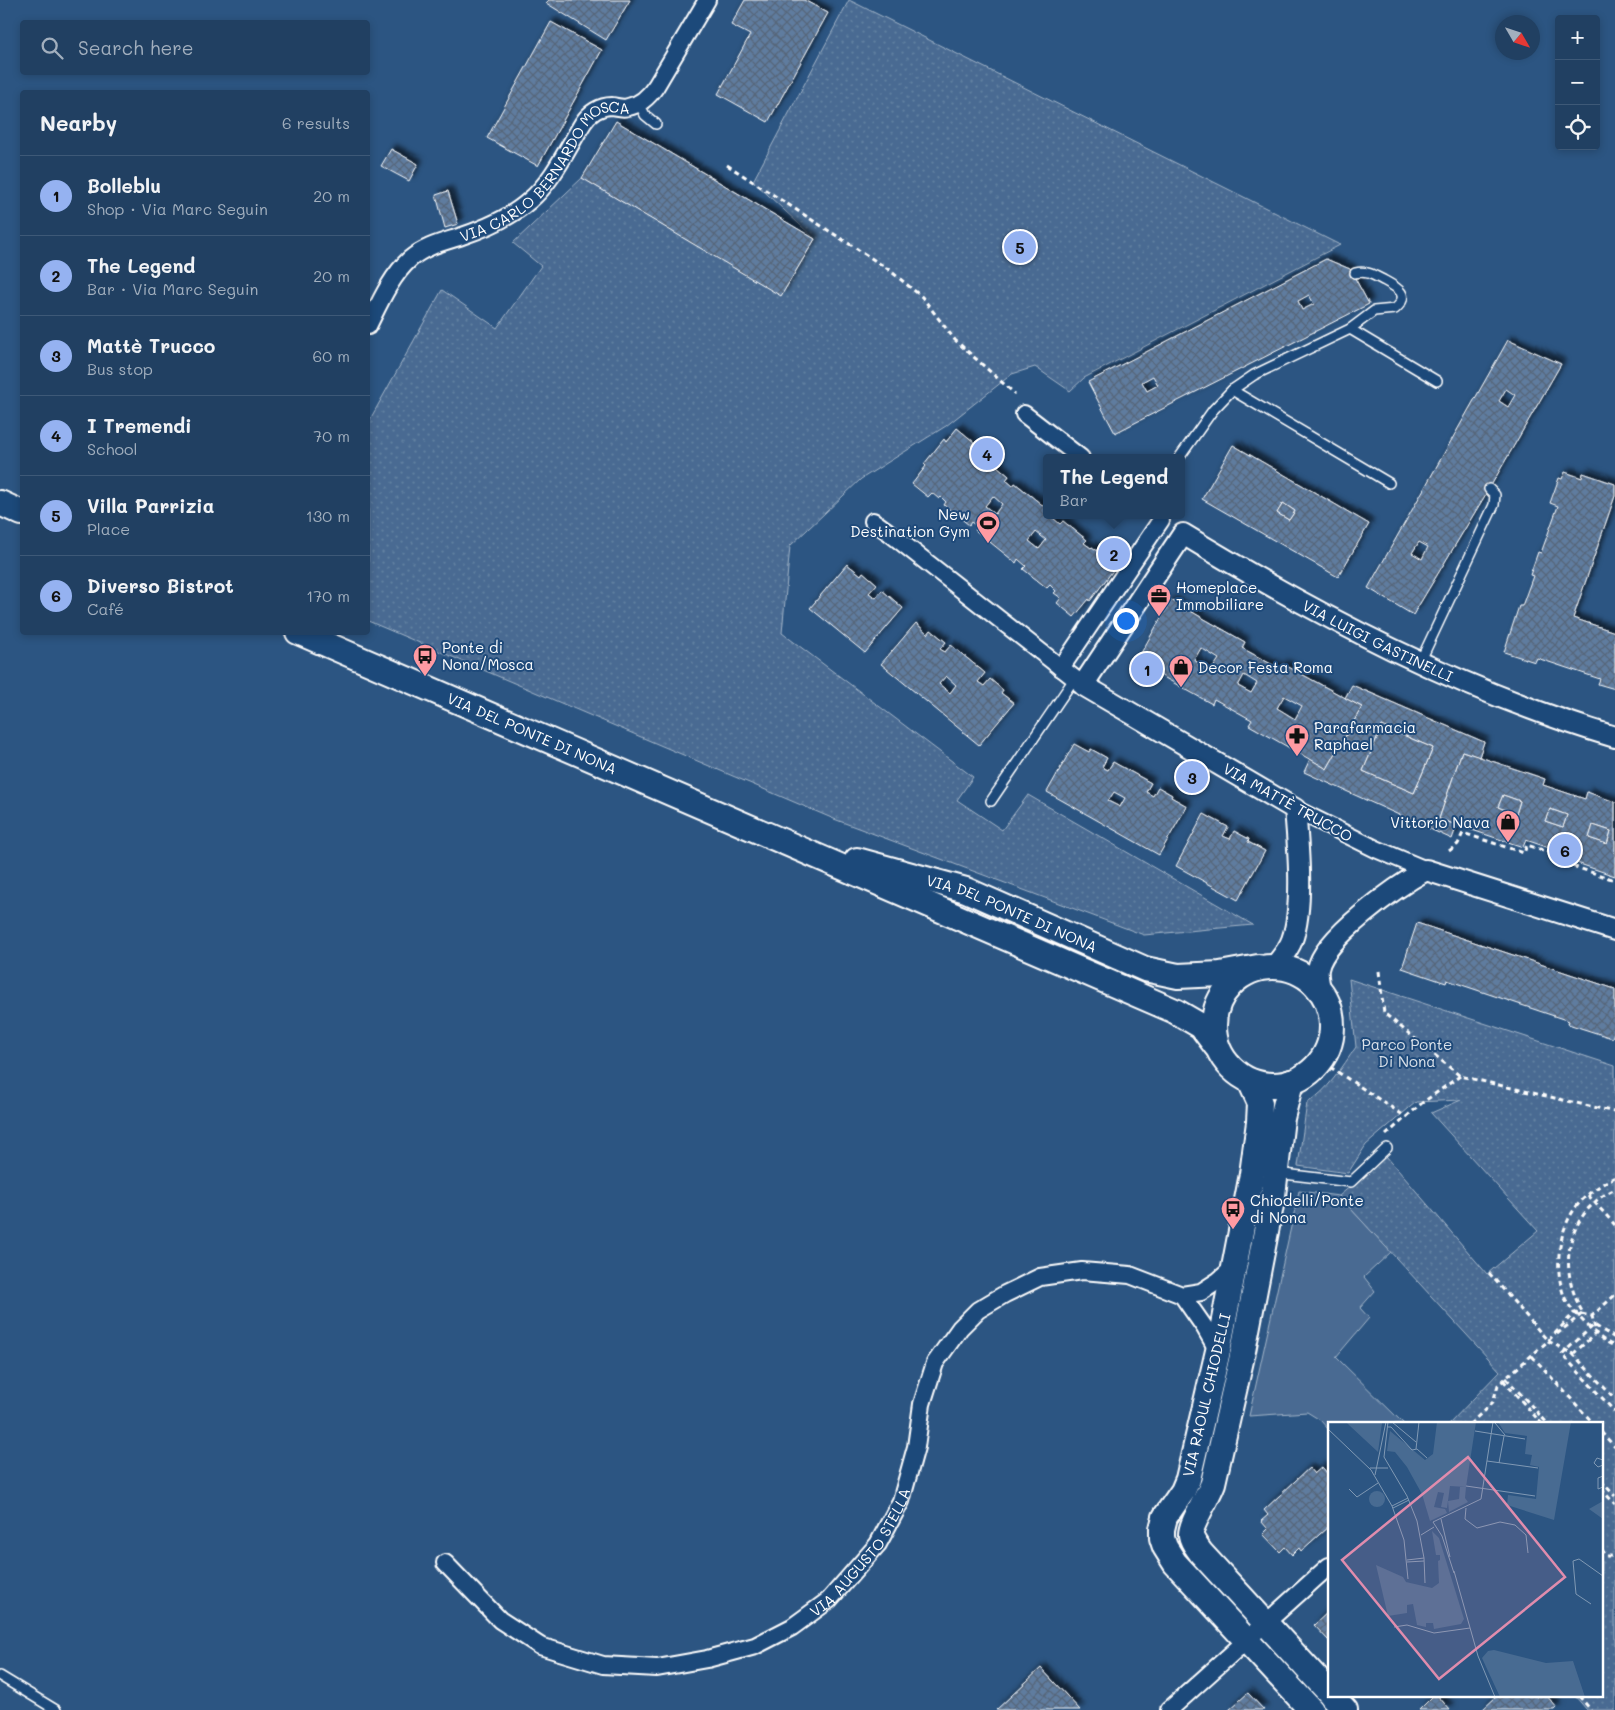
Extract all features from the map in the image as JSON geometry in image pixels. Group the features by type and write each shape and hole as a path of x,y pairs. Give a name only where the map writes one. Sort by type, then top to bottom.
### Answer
{"main road":[{"path":"0,503 20,512"},
{"name":"VIA DEL PONTE DI NONA","path":"318,638 1184,1015 1201,1026 1216,1046"},
{"name":"VIA DEL PONTE DI NONA","path":"766,834 966,890 1145,969 1178,976 1220,974 1267,966"},
{"path":"1267,966 1292,969 1308,977 1320,989 1328,1003 1332,1018 1332,1035 1327,1050 1318,1064 1306,1075 1292,1082 1270,1086 1250,1081 1236,1073 1224,1061 1216,1046 1213,1030 1214,1013 1220,998 1230,984 1243,974 1267,966"},
{"name":"VIA RAOUL CHIODELLI","path":"1250,1081 1260,1103 1259,1122 1252,1174 1218,1351 1192,1465 1183,1491 1165,1516 1162,1538 1175,1563 1311,1710"},
{"name":"VIA RAOUL CHIODELLI","path":"1292,1082 1282,1118 1273,1195 1242,1356 1220,1454 1208,1496 1191,1531 1193,1541 1201,1553 1328,1691"},
{"path":"1334,1698 1345,1710"}],"street":[{"name":"VIA CARLO BERNARDO MOSCA","path":"370,322 390,284 402,267 412,258 430,247 499,222 521,208 546,183 590,114 602,108 629,107 639,103 656,86 707,0"},
{"path":"1024,414 1076,454"},
{"path":"1060,668 1157,519"},
{"name":"VIA LUIGI GASTINELLI","path":"1161,519 1312,609 1419,663 1516,702 1615,736"},
{"name":"VIA MATTÈ TRUCCO","path":"872,522 1079,682 1295,809 1376,849 1426,870 1615,930"},
{"path":"1079,682 1184,534"},
{"path":"1267,966 1292,940 1297,910 1299,862 1295,809"},
{"path":"1320,989 1318,969 1327,951 1354,922 1400,886 1426,870"},
{"path":"1218,1351 1205,1328 1182,1295 1201,1292 1234,1267"},
{"name":"VIA AUGUSTO STELLA","path":"445,1563 500,1620 540,1646 603,1665 657,1668 707,1659 755,1646 792,1627 829,1600 878,1544 901,1501 916,1447 922,1404 935,1363 960,1328 978,1310 1040,1277 1082,1271 1130,1274 1182,1295"},
{"path":"1169,1710 1328,1567"}],"lane":[{"path":"639,103 645,115 656,124"},
{"path":"1182,454 1213,410 1232,390 1254,375 1350,328 1374,311 1395,309 1402,301 1403,296 1399,288 1370,274 1355,273"},
{"path":"1350,328 1437,381"},
{"path":"1232,390 1389,483"},
{"path":"1419,663 1494,505 1495,495 1489,489"},
{"path":"991,801 1079,682"},
{"path":"1276,1173 1351,1182 1387,1148"},
{"path":"0,1676 56,1710"}],"path":[{"path":"727,165 888,269 922,297 955,340 1015,394"},
{"path":"1449,851 1458,844 1462,833 1524,854 1527,845 1562,856 1560,862 1615,880"},
{"path":"1379,971 1384,1013 1460,1076 1615,1112"},
{"path":"1330,1068 1406,1117"},
{"path":"1615,1178 1596,1187 1575,1208 1562,1234 1558,1265 1564,1296 1574,1313 1603,1341 1615,1346"},
{"path":"1584,1313 1570,1284 1568,1261 1572,1236 1584,1214 1594,1202 1615,1189"},
{"path":"1588,1195 1615,1225"},
{"path":"1489,1273 1548,1341 1573,1354 1613,1394 1615,1399"},
{"path":"1592,1316 1615,1295"},
{"path":"1472,1422 1493,1402 1498,1385 1548,1341 1574,1313 1584,1313 1592,1316"},
{"path":"1548,1341 1584,1313"},
{"path":"1592,1316 1596,1334"},
{"path":"1594,1325 1562,1354 1615,1412"},
{"path":"1594,1325 1615,1338"},
{"path":"1573,1354 1596,1334"},
{"path":"1532,1356 1592,1422"},
{"path":"1505,1379 1540,1422"},
{"path":"1505,1379 1546,1422"},
{"path":"1602,1433 1615,1446"},
{"path":"1602,1482 1615,1496"},
{"path":"1602,1490 1615,1504"},
{"path":"1602,1551 1607,1556 1615,1556"},
{"path":"1581,1698 1591,1710"}],"green space":[{"path":"849,0 1340,245 1084,378 1070,391 1035,367 1012,374 946,426 861,479 790,546 782,633 973,777 957,800 1002,830 1028,795 1253,925 1144,935 834,819 370,622 370,419 442,290 497,328 541,266 513,243 582,178 781,295 815,239 753,181"},
{"name":"Parco Ponte Di Nona","path":"1349,979 1615,1066 1615,1710 1587,1710 1577,1698 1602,1698 1602,1422 1451,1422 1500,1371 1339,1196 1386,1156 1487,1274 1538,1231 1431,1113 1461,1100 1416,1102 1366,1145 1348,1173 1298,1166 1307,1103 1322,1092 1356,1047"},
{"path":"1299,1191 1339,1196 1391,1252 1364,1277 1375,1291 1360,1308 1369,1318 1336,1357 1402,1422 1328,1422 1328,1429 1320,1420 1307,1412 1249,1416"}],"building":[{"path":"549,0 630,0 606,40 546,3"},
{"path":"745,0 804,0 828,13 768,122 718,94 750,35 731,25"},
{"path":"551,22 602,50 538,166 487,138"},
{"path":"616,121 815,239 781,296 582,178"},
{"path":"391,149 418,164 409,181 381,166"},
{"path":"448,191 458,224 445,228 436,195"},
{"path":"1326,259 1350,269 1369,304 1115,433 1088,382","holes":["1309,295 1314,304 1302,310 1298,301","1153,376 1158,385 1147,391 1142,382"]},
{"path":"1508,340 1561,364 1413,615 1368,588","holes":["1506,389 1515,395 1508,407 1499,401","1419,542 1428,547 1422,559 1412,553"]},
{"path":"957,428 974,442 971,446 978,452 975,455 982,460 985,456 1009,476 1006,480 1013,486 1015,483 1043,506 1043,519 1054,519 1060,524 1063,521 1087,540 1084,543 1091,548 1099,552 1103,547 1120,561 1090,601 1089,599 1074,617 1057,603 1061,598 1054,593 1056,591 1050,585 1047,588 1023,569 1026,566 1018,559 1016,563 975,530 978,527 971,522 969,525 944,505 946,502 941,497 939,499 932,493 928,497 912,484 926,466 924,464 944,439 946,442","holes":["993,496 1002,504 995,514 985,506","1036,532 1046,540 1039,549 1029,541"]},
{"path":"1233,445 1369,524 1338,577 1202,499","holes":["1283,503 1295,511 1289,520 1277,513"]},
{"path":"1565,472 1582,478 1583,473 1615,484 1615,496 1573,618 1615,632 1615,689 1598,684 1600,679 1537,658 1535,662 1504,652 1519,606 1522,606 1533,576 1530,575 1538,552 1541,553 1558,506 1550,503 1559,478 1562,479"},
{"path":"1283,503 1295,511 1289,520 1277,513"},
{"path":"847,564 861,575 863,572 877,584 869,593 876,598 882,590 903,608 865,653 810,608"},
{"path":"1171,600 1245,642 1242,648 1280,669 1283,664 1362,707 1327,769 1249,725 1252,720 1214,699 1212,704 1136,662","holes":["1201,648 1219,659 1211,671 1194,660","1244,675 1257,683 1251,693 1238,686","1284,696 1302,706 1295,719 1277,708"]},
{"path":"916,623 928,634 931,630 946,642 940,649 945,652 951,645 985,673 978,682 984,686 990,679 1003,690 1001,693 1014,703 979,745 881,664","holes":["946,676 956,685 950,693 939,684"]},
{"path":"1352,685 1484,742 1479,757 1462,751 1439,819 1457,825 1452,839 1304,772 1310,759 1327,769 1362,707 1345,698","holes":["1382,726 1433,748 1414,793 1363,771"]},
{"path":"1382,726 1433,748 1414,793 1363,771"},
{"path":"1074,744 1089,752 1091,749 1107,758 1102,767 1108,770 1113,762 1151,783 1146,792 1153,796 1158,787 1187,806 1159,855 1047,792","holes":["1114,792 1125,798 1120,807 1108,801"]},
{"path":"1462,751 1545,779 1543,785 1585,799 1587,792 1615,802 1615,876 1565,859 1567,854 1526,840 1523,847 1439,819","holes":["1503,795 1520,801 1516,814 1498,807","1550,809 1567,815 1563,827 1545,821","1593,825 1611,831 1607,844 1589,838"]},
{"path":"1503,795 1520,801 1516,814 1498,807"},
{"path":"1550,809 1567,815 1563,827 1545,821"},
{"path":"1204,814 1228,827 1223,836 1230,839 1234,831 1249,839 1248,842 1265,851 1238,900 1176,866"},
{"path":"1593,825 1611,831 1607,844 1589,838"},
{"path":"1417,923 1615,989 1615,1030 1612,1038 1568,1024 1569,1021 1447,980 1446,983 1402,968"},
{"path":"1322,1467 1328,1474 1328,1527 1301,1551 1299,1548 1292,1555 1285,1547 1280,1552 1263,1534 1268,1529 1261,1521 1268,1515 1264,1510 1309,1468 1314,1474"},
{"path":"1328,1612 1328,1640 1314,1625"},
{"path":"1041,1668 1080,1710 996,1710"},
{"path":"1248,1693 1264,1710 1229,1710"},
{"path":"1431,1698 1440,1698 1450,1710 1419,1710"},
{"path":"1495,1698 1549,1698 1557,1708 1555,1710 1482,1710"}],"place":[{"name":"Villa Parrizia","path":"1020,247"},
{"name":"I Tremendi","path":"987,454"},
{"name":"New Destination Gym","path":"988,544"},
{"name":"The Legend","path":"1114,554"},
{"name":"Homeplace Immobiliare","path":"1159,617"},
{"name":"Bolleblu","path":"1147,669"},
{"name":"Ponte di Nona/Mosca","path":"425,677"},
{"name":"Decor Festa Roma","path":"1181,688"},
{"name":"Parafarmacia Raphael","path":"1297,757"},
{"name":"Mattè Trucco","path":"1192,777"},
{"name":"Vittorio Nava","path":"1508,843"},
{"name":"Diverso Bistrot","path":"1565,850"},
{"name":"Chiodelli/Ponte di Nona","path":"1233,1230"}]}
